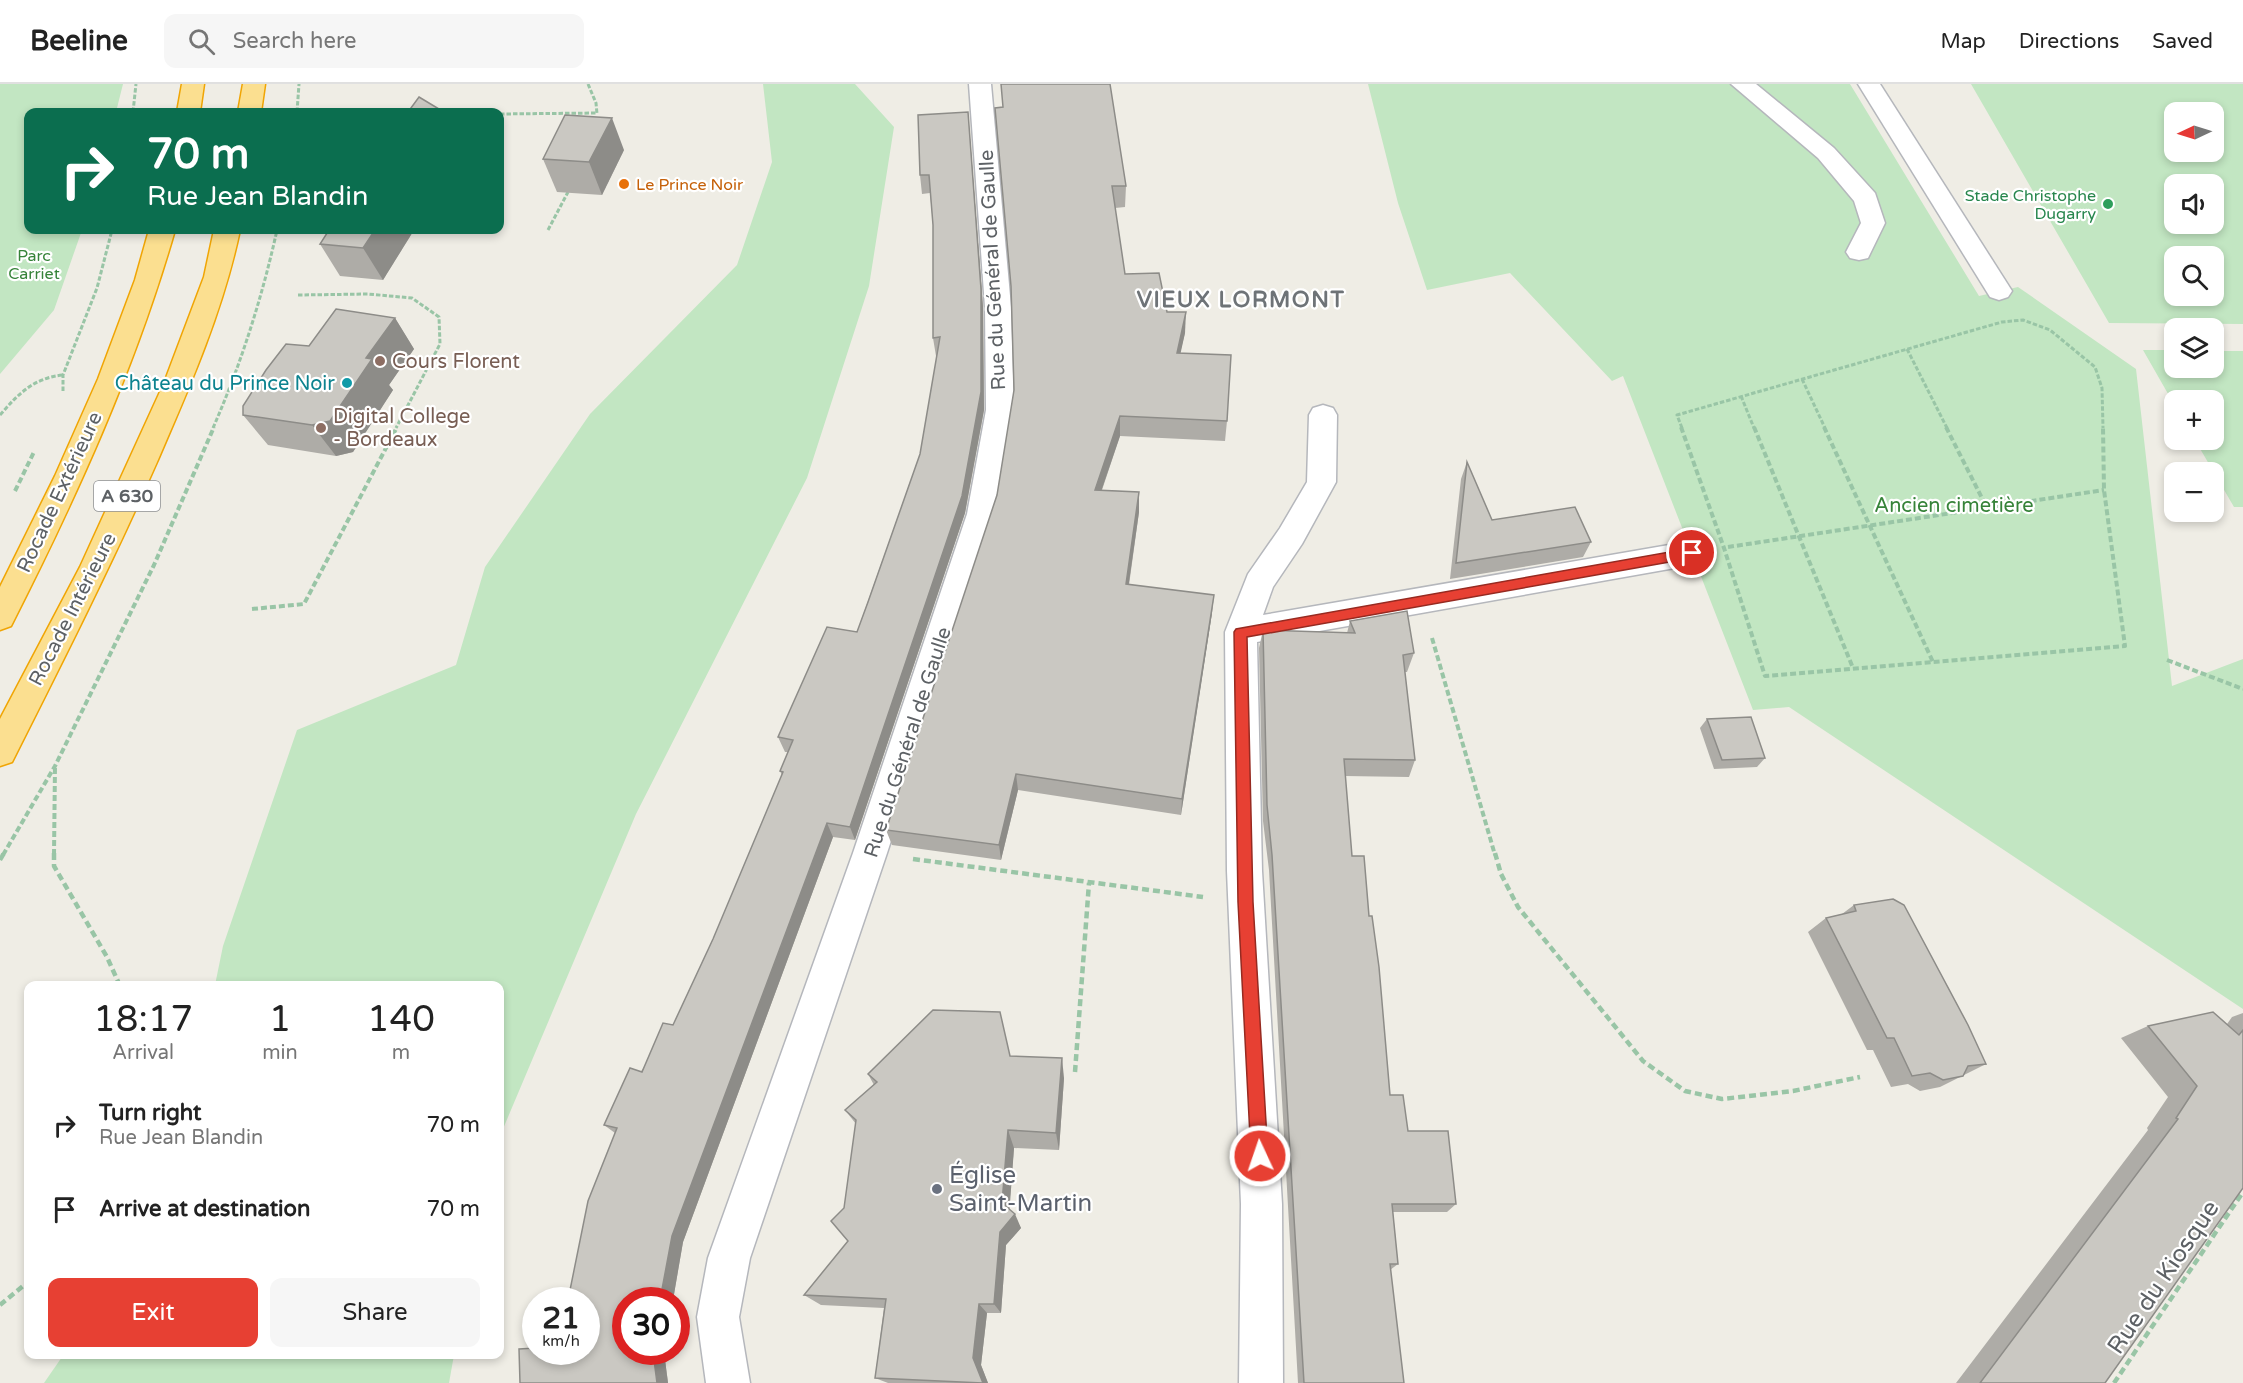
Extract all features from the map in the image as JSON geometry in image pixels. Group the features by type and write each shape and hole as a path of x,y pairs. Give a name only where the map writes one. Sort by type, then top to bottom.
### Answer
{"highway":[{"path":"190,108 193,84"},
{"path":"251,108 254,84"},
{"name":"Rocade Extérieure","path":"0,617 94,418 148,282 161,234"},
{"name":"Rocade Intérieure","path":"0,752 95,567 178,383 217,277 226,234"}],"street":[{"name":"Rue du Général de Gaulle","path":"728,1383 718,1317 729,1258 870,853 982,514 1000,410 998,307 980,84"},
{"path":"1742,84 1826,153 1866,199 1873,223 1858,252"},
{"path":"1869,84 1999,291"},
{"path":"1260,1383 1264,1319 1262,1202 1246,902 1241,632 1259,583 1291,536 1321,482 1323,416"},
{"path":"1241,632 1708,550"}],"path":[{"path":"133,108 136,84"},
{"path":"297,108 299,84"},
{"path":"588,84 596,103 596,125"},
{"path":"504,114 597,113"},
{"path":"548,230 568,192"},
{"path":"63,392 63,375 97,288 111,234"},
{"path":"0,860 55,766 154,566 234,381 267,277 276,234"},
{"path":"252,609 304,604 440,344 439,317 412,298 368,294 298,295"},
{"path":"2023,320 2050,330 2095,367 2102,388 2104,490 2125,646 1765,676 1708,550 1677,415 1907,349 2002,322 2023,320"},
{"path":"1907,349 1987,508"},
{"path":"0,416 26,385 47,376 63,375"},
{"path":"1802,379 1933,662"},
{"path":"1741,396 1853,668"},
{"path":"14,492 39,442"},
{"path":"1708,550 2104,490"},
{"path":"1432,636 1438,665 1501,874 1518,907 1643,1061 1684,1091 1722,1098 1792,1091 1860,1077"},
{"path":"2167,660 2243,689"},
{"path":"55,766 54,866 107,957 118,981"},
{"path":"870,853 1246,902"},
{"path":"1074,1072 1089,883"},
{"name":"Rue du Kiosque","path":"2114,1383 2243,1192"},
{"path":"0,1305 24,1285"}],"green space":[{"name":"Parc Carriet","path":"0,84 123,84 117,108 24,108 24,234 81,234 54,310 0,374"},
{"path":"763,84 855,84 894,127 869,286 807,478 636,814 504,1127 504,981 216,981 223,946 297,730 456,665 485,567 590,414 737,265 772,162"},
{"name":"Ancien cimetière","path":"1368,84 1850,84 1979,296 2018,287 2136,369 2172,686 2243,659 2243,1009 1789,707 1753,710 1623,376 1612,381 1510,273 1427,290 1398,203"},
{"name":"Stade Christophe Dugarry","path":"1971,84 2243,84 2243,324 2224,324 2224,318 2164,318 2164,323 2109,323"},
{"path":"2143,350 2164,350 2164,378 2224,378 2224,351 2243,351 2243,507 2234,507 2224,490 2224,462 2208,462 2201,450 2224,450 2224,390 2166,390"},
{"path":"61,1359 453,1359 449,1383 44,1383"}],"building":[{"path":"1001,84 1110,84 1126,186 1112,186 1125,274 1159,273 1167,312 1186,312 1177,353 1231,355 1227,421 1120,416 1095,490 1139,492 1126,584 1214,595 1182,799 1016,774 999,845 886,830 997,495 1014,390 1011,286 995,108 1003,107"},
{"path":"419,97 437,108 411,108"},
{"path":"968,112 981,289 981,392 962,496 850,827 827,823 672,1236 662,1287 612,1287 612,1365 655,1365 657,1383 520,1383 519,1349 522,1349 522,1365 600,1365 600,1287 571,1287 588,1201 617,1128 604,1125 630,1068 642,1072 663,1023 673,1025 713,939 783,772 780,771 793,740 778,737 827,627 857,632 920,454 940,337 933,338 933,225 929,175 920,175 918,115"},
{"path":"565,115 612,118 589,162 543,159"},
{"path":"326,234 372,234 363,248 320,244"},
{"path":"336,309 395,318 366,358 372,359 330,421 312,425 243,415 243,406 286,344 309,346"},
{"path":"1467,462 1492,520 1575,507 1591,542 1456,563"},
{"path":"1407,611 1414,653 1403,655 1415,760 1344,759 1352,856 1364,856 1369,916 1372,916 1379,967 1390,1095 1403,1095 1408,1131 1448,1131 1456,1204 1392,1204 1398,1264 1390,1264 1404,1383 1304,1383 1267,805 1263,630 1355,633 1350,621"},
{"path":"1751,717 1765,758 1722,760 1707,719"},
{"path":"1893,899 1904,905 1968,1025 1986,1064 1968,1066 1963,1076 1943,1080 1930,1073 1912,1076 1894,1038 1887,1038 1826,918 1856,911 1854,905"},
{"name":"Église Saint-Martin","path":"933,1010 1000,1012 1010,1056 1062,1058 1056,1133 1008,1130 1002,1203 1015,1214 1000,1232 994,1304 979,1304 973,1358 983,1383 875,1378 886,1299 804,1295 848,1241 831,1221 844,1208 856,1120 845,1110 877,1082 868,1074"},
{"path":"2213,1012 2239,1035 2243,1030 2243,1188 2105,1383 1980,1383 2178,1119 2176,1118 2197,1086 2148,1026"}],"place":[{"name":"Le Prince Noir","path":"624,184"},
{"name":"Stade Christophe Dugarry","path":"2108,204"},
{"name":"Cours Florent","path":"380,361"},
{"name":"Château du Prince Noir","path":"347,383"},
{"name":"Digital College - Bordeaux","path":"321,428"},
{"name":"Église Saint-Martin","path":"937,1189"}],"district":[{"name":"VIEUX LORMONT","path":"1241,299"}],"route":[{"path":"1260,1156 1246,902 1241,632 1692,553"}]}
